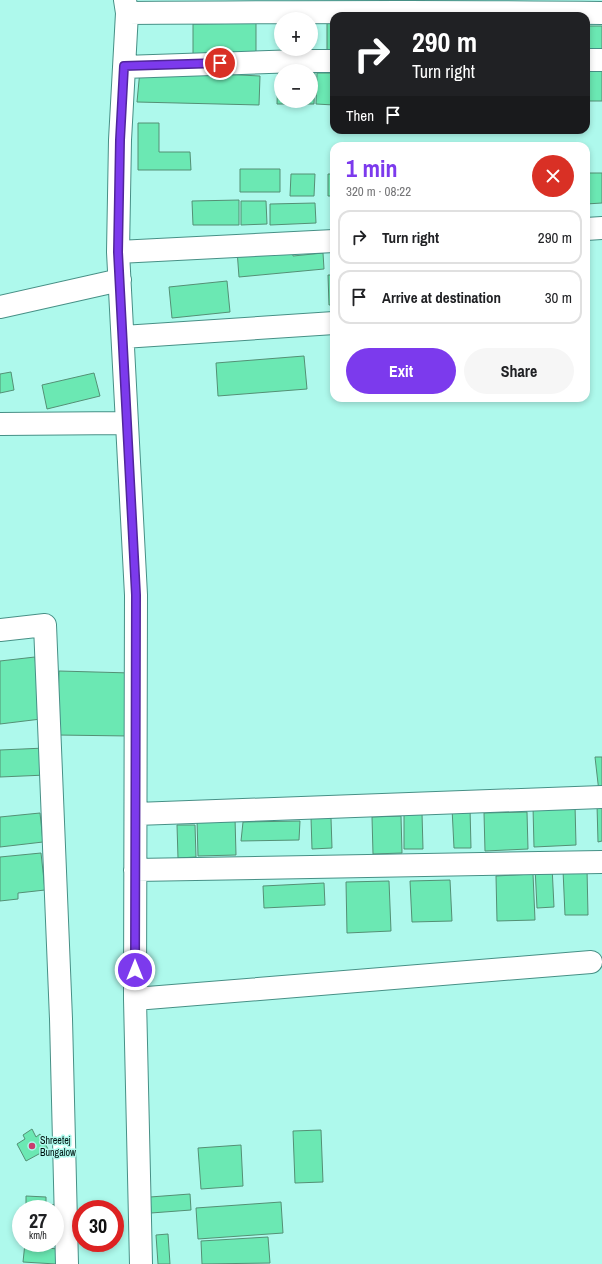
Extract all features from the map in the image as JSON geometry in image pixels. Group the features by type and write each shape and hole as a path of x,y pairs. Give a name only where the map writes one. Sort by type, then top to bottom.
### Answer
{"street":[{"path":"141,1264 135,999 136,595 118,252 120,140 126,7 439,12"},
{"path":"590,13 602,13"},
{"path":"590,60 602,60"},
{"path":"124,66 330,61"},
{"path":"590,229 602,228"},
{"path":"118,252 330,241"},
{"path":"0,307 120,280"},
{"path":"123,337 330,323"},
{"path":"0,424 127,423"},
{"path":"0,630 45,626 61,1028 67,1264"},
{"path":"136,814 602,797"},
{"path":"135,870 602,862"},
{"path":"135,999 591,962"}],"building":[{"path":"327,22 330,22 330,53 327,53"},
{"path":"256,23 256,57 193,58 193,24"},
{"path":"590,26 602,26 602,57 590,56"},
{"path":"590,65 602,65 602,101 590,101"},
{"path":"140,70 260,76 259,105 137,102"},
{"path":"318,73 330,73 330,105 318,104"},
{"path":"138,123 159,123 159,152 190,152 191,170 138,170"},
{"path":"240,169 280,169 280,192 240,192"},
{"path":"590,173 602,173 602,203 590,204"},
{"path":"291,174 315,174 314,196 290,196"},
{"path":"328,174 330,174 330,196 328,196"},
{"path":"239,200 239,225 193,225 192,201"},
{"path":"241,201 266,201 267,224 241,225"},
{"path":"315,203 316,223 270,225 270,204"},
{"path":"292,245 293,256 323,253 324,269 239,277 237,250"},
{"path":"328,275 330,275 330,305"},
{"path":"227,281 230,312 172,318 169,287"},
{"path":"304,356 307,389 218,396 216,363"},
{"path":"11,372 14,390 0,393 0,374"},
{"path":"94,373 100,396 47,409 42,385"},
{"path":"35,657 41,719 0,724 0,661"},
{"path":"59,671 131,673 129,736 57,735"},
{"path":"45,748 46,775 0,777 0,750"},
{"path":"595,757 602,757 602,791 599,792"},
{"path":"575,805 576,845 534,847 533,807"},
{"path":"597,805 602,805 602,841 598,842"},
{"path":"452,808 470,808 471,848 454,848"},
{"path":"527,812 528,849 485,851 484,813"},
{"path":"40,813 43,842 0,847 0,817"},
{"path":"422,813 423,849 404,849 404,815"},
{"path":"401,816 402,853 373,854 372,817"},
{"path":"235,818 236,855 198,856 197,819"},
{"path":"311,818 331,818 332,848 312,849"},
{"path":"300,821 299,840 241,841 243,822"},
{"path":"177,825 195,825 196,857 178,858"},
{"path":"41,853 45,890 18,893 18,899 0,901 0,857"},
{"path":"552,866 554,907 537,908 535,867"},
{"path":"587,869 588,915 565,915 563,870"},
{"path":"533,874 535,920 497,921 496,876"},
{"path":"450,880 452,921 412,922 410,881"},
{"path":"389,881 391,931 347,933 346,882"},
{"path":"324,883 325,905 264,908 263,886"},
{"name":"Shreetej Bungalow","path":"32,1129 36,1137 40,1134 48,1149 26,1161 17,1144 25,1139 23,1135"},
{"path":"321,1130 323,1182 295,1183 293,1131"},
{"path":"241,1145 243,1186 201,1189 198,1148"},
{"path":"190,1194 191,1210 151,1213 150,1197"},
{"path":"26,1196 46,1197 46,1200 26,1200"},
{"path":"281,1202 283,1233 198,1239 196,1208"},
{"path":"168,1234 170,1264 158,1264 156,1235"},
{"path":"268,1237 270,1263 202,1264 201,1241"},
{"path":"24,1252 57,1252 56,1264 23,1262"}],"place":[{"name":"Shreetej Bungalow","path":"32,1146"}],"route":[{"path":"135,970 136,595 118,252 120,140 124,66 220,63"}]}
